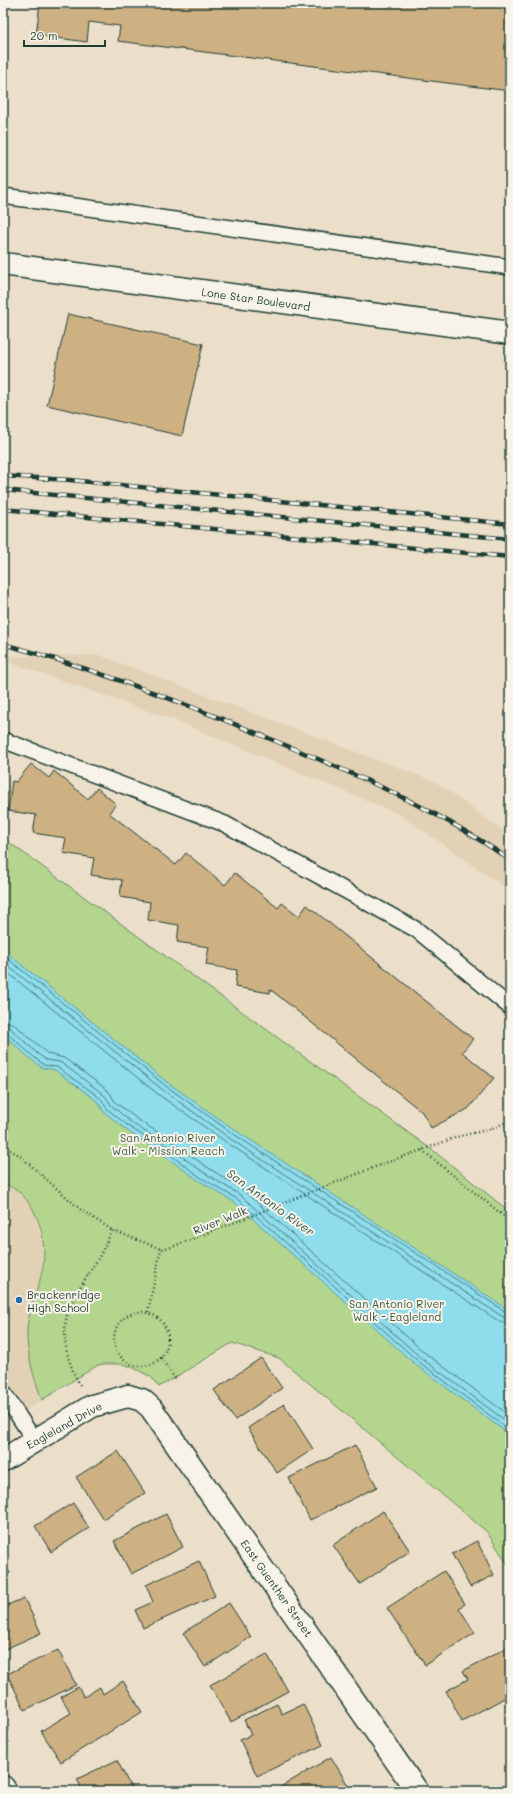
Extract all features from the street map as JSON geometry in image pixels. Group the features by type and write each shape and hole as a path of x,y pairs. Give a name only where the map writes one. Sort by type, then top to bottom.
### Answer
{"street":[{"name":"Lone Star Boulevard","path":"3,264 510,332"},
{"name":"Eagleland Drive","path":"3,1460 92,1406 128,1396"},
{"name":"East Guenther Street","path":"128,1396 142,1400 151,1408 417,1791"},
{"path":"3,1787 6,1791"}],"lane":[{"path":"3,196 510,267"},
{"path":"3,740 226,824 417,930 510,1007"},
{"path":"3,1392 34,1440"}],"path":[{"name":"River Walk","path":"3,1146 19,1155 80,1210 112,1230 161,1249 172,1248 380,1165 460,1136 487,1130 510,1121"},
{"path":"422,1150 510,1221"},
{"path":"75,1376 68,1356 65,1339 66,1319 76,1294 100,1256 112,1230"},
{"path":"148,1312 161,1249"},
{"path":"148,1312 160,1319 167,1331 167,1346 160,1358 148,1365 134,1365 122,1358 114,1346 114,1332 121,1320 133,1313 148,1312"},
{"path":"160,1358 176,1380"}],"shaded area":[{"path":"99,655 436,782 510,836 510,891 399,814 176,721 3,660 3,657"},
{"name":"Brackenridge High School","path":"3,1183 16,1188 29,1203 36,1216 42,1241 43,1258 41,1276 27,1328 30,1357 42,1400 3,1425"}],"green space":[{"name":"San Antonio River Walk - Mission Reach","path":"3,838 435,1152 510,1212 510,1568 487,1532 279,1358 232,1343 159,1387 151,1377 132,1367 122,1364 98,1365 42,1400 33,1374 29,1356 27,1329 29,1316 41,1276 44,1249 42,1235 33,1209 25,1198 15,1189 3,1183"}],"water":[{"name":"San Antonio River","path":"3,950 168,1083 238,1132 510,1311 510,1438 503,1430 416,1365 234,1202 198,1180 129,1132 103,1111 99,1103 92,1097 55,1070 43,1068 33,1061 3,1034"}],"building":[{"path":"40,3 510,3 510,91 118,41 120,26 89,22 87,42 36,35"},
{"path":"68,314 203,344 182,436 47,405"},
{"path":"31,764 49,778 54,771 88,799 97,788 116,804 109,813 176,865 186,853 225,885 235,873 278,908 282,903 299,916 307,905 473,1039 462,1052 494,1078 468,1109 431,1128 422,1112 270,989 270,993 235,987 237,970 206,965 209,947 177,942 179,925 148,920 150,902 120,897 122,880 91,875 94,858 63,853 66,838 33,833 36,815 8,811 12,781 16,782"},
{"path":"261,1358 282,1388 235,1420 214,1390"},
{"path":"284,1404 313,1449 277,1473 248,1428"},
{"path":"355,1445 377,1487 310,1520 289,1478"},
{"path":"118,1451 145,1493 103,1519 76,1477"},
{"path":"73,1503 89,1528 51,1552 35,1526"},
{"path":"383,1511 410,1551 360,1584 333,1545"},
{"path":"166,1514 183,1547 131,1574 114,1541"},
{"path":"477,1541 494,1575 470,1587 452,1554"},
{"path":"199,1561 215,1596 143,1628 135,1610 153,1602 146,1585"},
{"path":"3,1562 10,1573 3,1578"},
{"path":"444,1571 465,1604 459,1608 475,1633 425,1665 387,1608"},
{"path":"24,1598 41,1633 3,1650 3,1607"},
{"path":"229,1603 251,1637 205,1667 183,1633"},
{"path":"508,1647 510,1650 510,1695 462,1721 446,1691 468,1679 463,1671"},
{"path":"58,1650 76,1685 25,1710 7,1674"},
{"path":"267,1654 288,1691 231,1722 210,1685"},
{"path":"123,1681 142,1712 61,1762 41,1731 71,1713 61,1697 78,1687 84,1697 100,1687 103,1694"},
{"path":"277,1704 282,1714 303,1704 323,1745 257,1776 240,1740 251,1735 244,1720"},
{"path":"331,1757 349,1787 342,1791 281,1791 279,1788"},
{"path":"117,1760 131,1788 124,1791 83,1791 77,1779"}],"railway":[{"path":"3,476 70,480 510,524"},
{"path":"3,490 510,539"},
{"path":"3,509 510,557"},
{"path":"3,644 72,664 140,688 207,713 304,753 365,779 425,809 454,825 510,860"}],"place":[{"name":"Brackenridge High School","path":"19,1300"}],"park label":[{"name":"San Antonio River Walk - Eagleland","path":"397,1309"}]}
